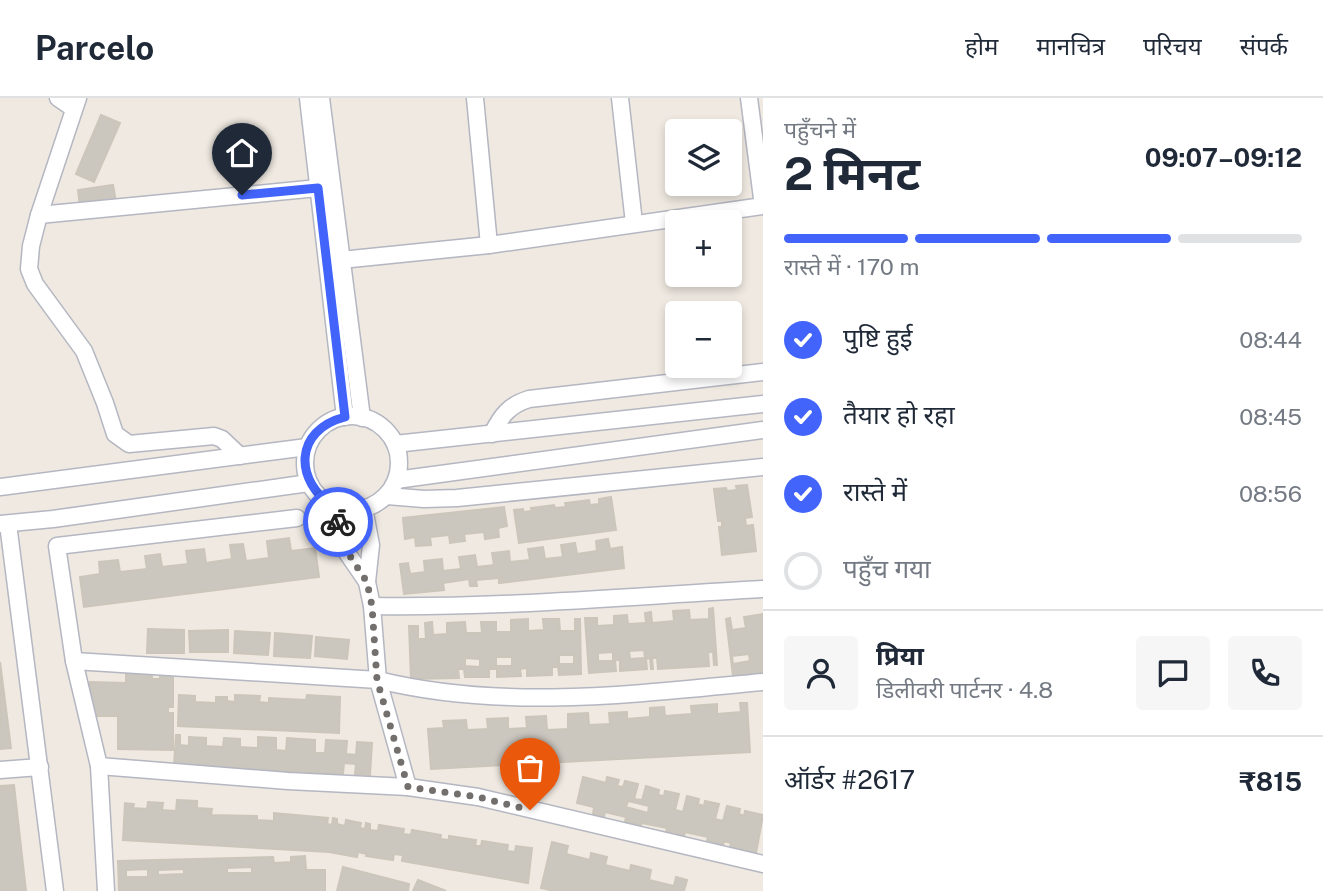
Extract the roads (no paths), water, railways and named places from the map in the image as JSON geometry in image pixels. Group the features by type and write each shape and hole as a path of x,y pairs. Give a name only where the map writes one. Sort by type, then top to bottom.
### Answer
{"street":[{"path":"58,98 76,104 39,215 29,269 34,284 84,351 115,434 129,444 214,436 222,439 240,456"},
{"path":"309,98 318,188 354,418"},
{"path":"321,98 341,260 354,418"},
{"path":"475,98 489,245"},
{"path":"620,98 634,223"},
{"path":"341,260 489,245 763,206 749,98"},
{"path":"39,215 318,188"},
{"path":"492,434 501,417 509,409 516,403 529,399 763,372"},
{"path":"395,444 763,404"},
{"path":"354,418 368,419 384,429 395,444 399,462 396,480 387,496 372,506 354,511 335,508 320,498 309,483 305,465 307,447 317,431 332,420 354,418"},
{"path":"396,480 763,430"},
{"path":"0,487 307,447"},
{"path":"387,496 457,498 763,467"},
{"path":"55,891 40,767 4,524 309,483"},
{"path":"335,508 344,547 367,582"},
{"path":"364,508 371,545 367,582 372,606 377,680 408,787"},
{"path":"106,891 99,766 74,661 57,546 297,518"},
{"path":"372,606 430,607 616,599 763,589"},
{"path":"74,661 377,680 420,690 518,699 589,697 763,682"},
{"path":"99,766 288,781 408,787 478,797 763,864"},
{"path":"0,770 40,767"}]}
